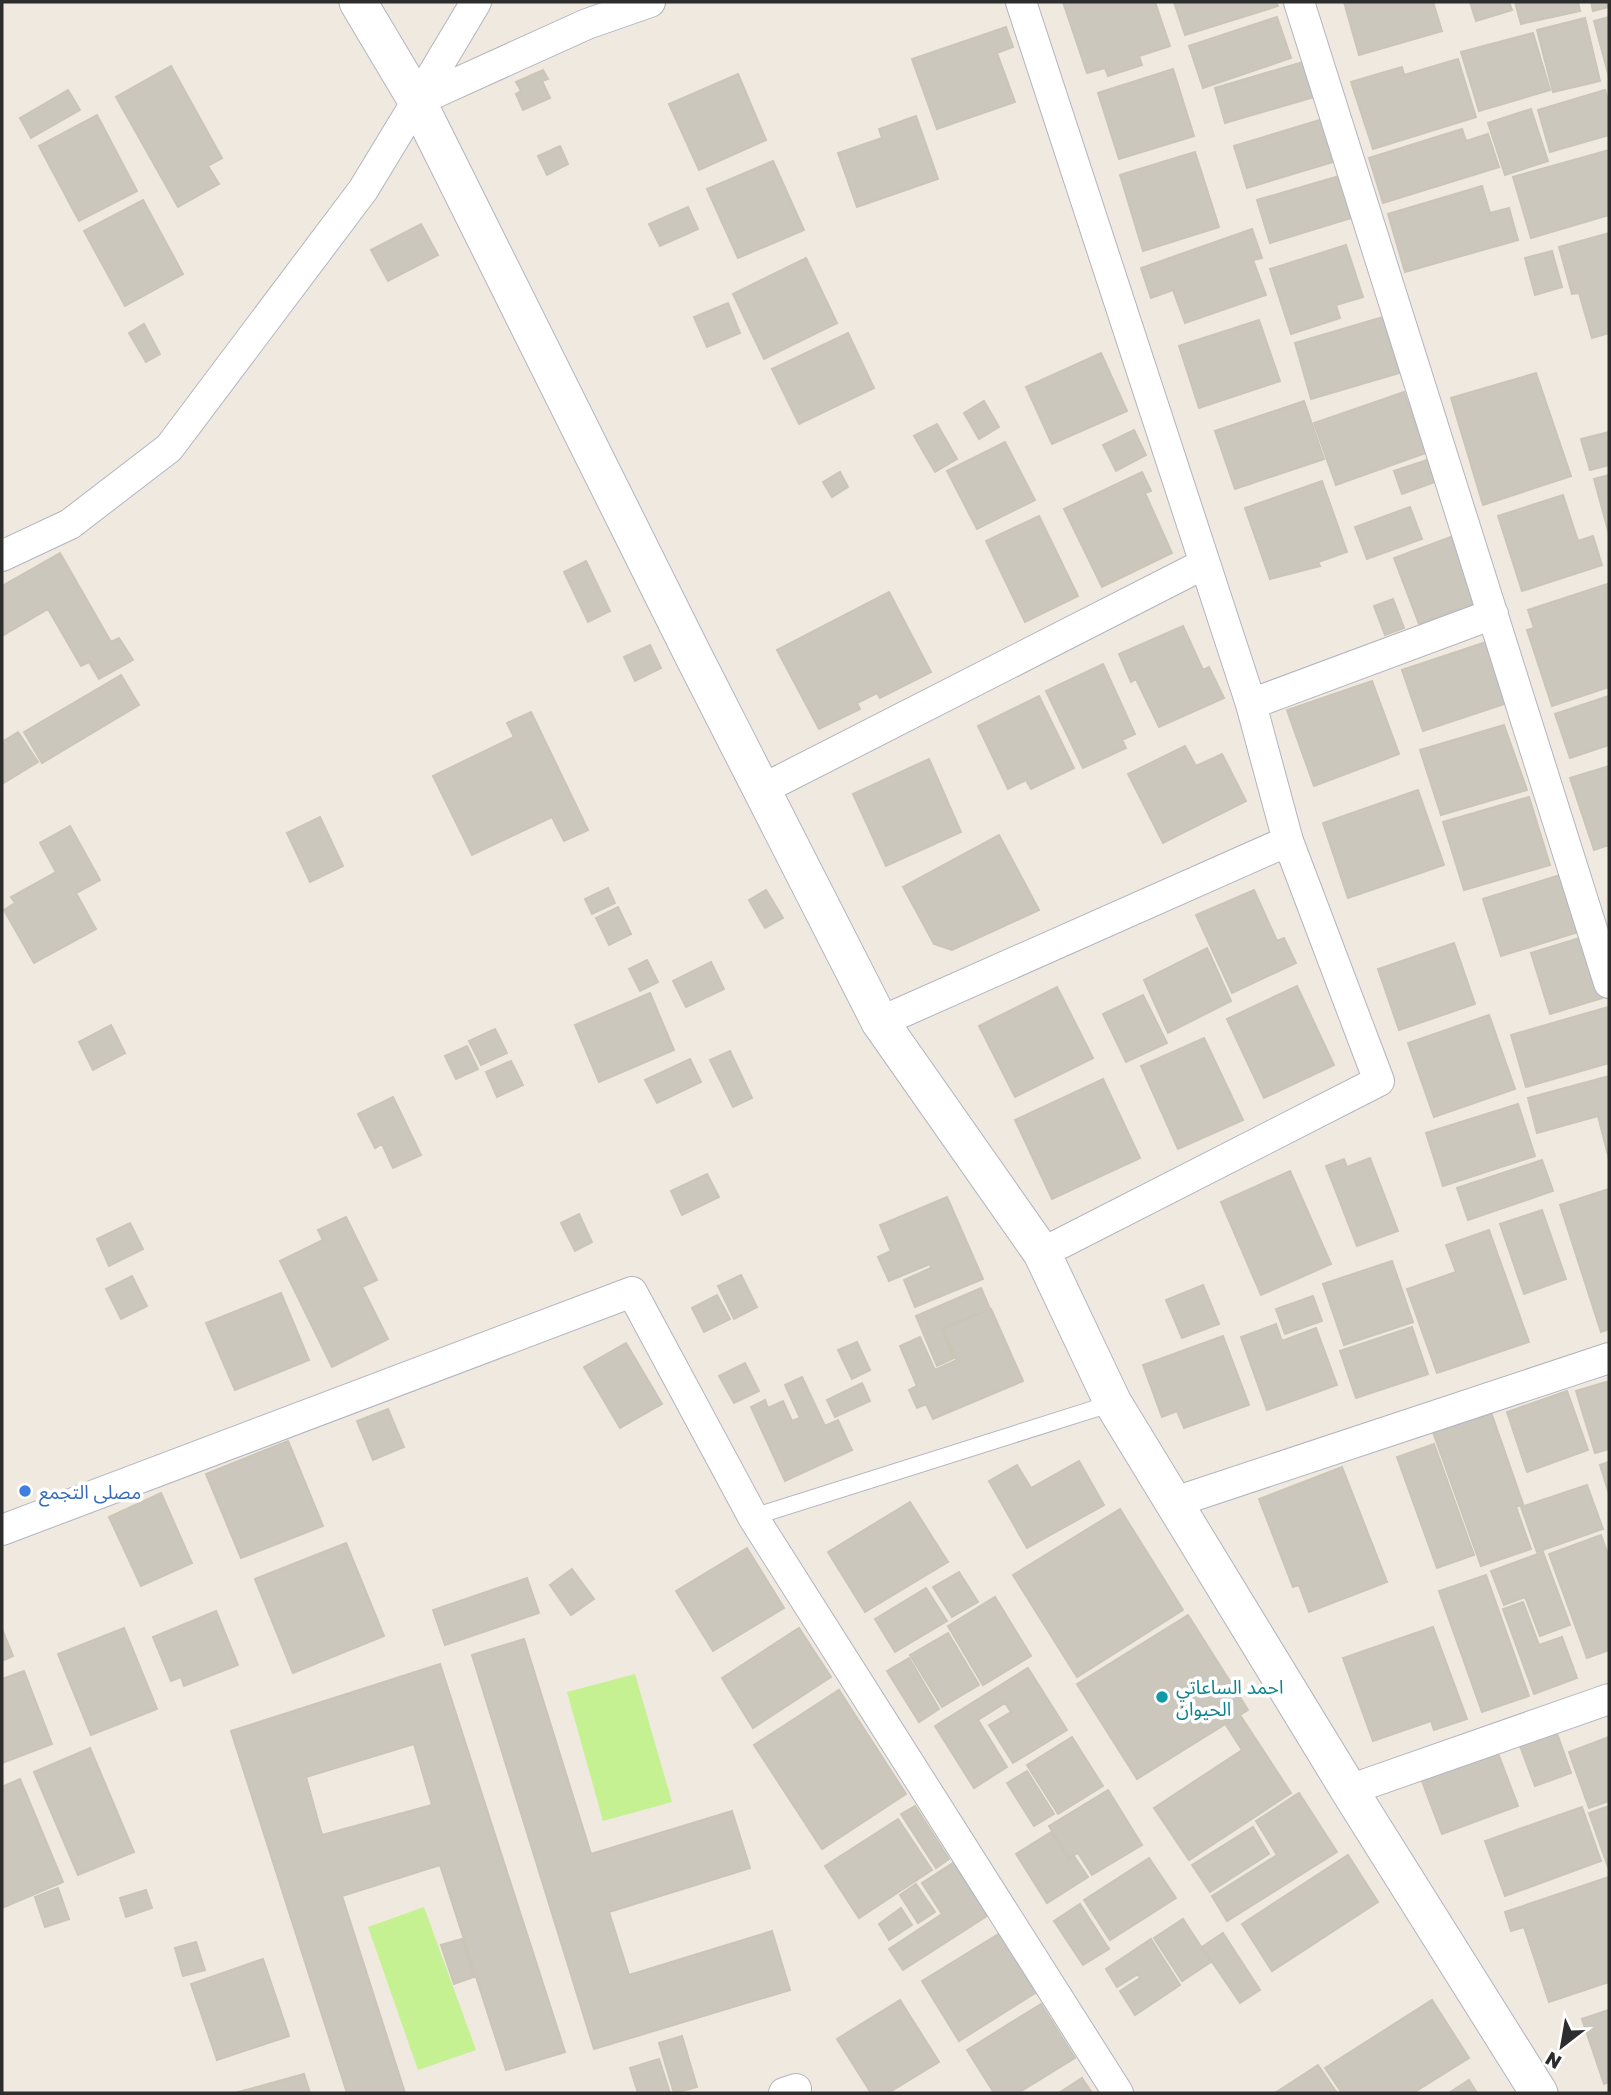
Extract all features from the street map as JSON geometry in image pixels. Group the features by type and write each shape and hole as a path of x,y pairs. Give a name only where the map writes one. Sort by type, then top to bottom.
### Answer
{"street":[{"path":"358,2 417,101 880,1022 1042,1253 1113,1403 1349,1790 1539,2093"},
{"path":"2,556 70,524 169,448 363,190 476,2"},
{"path":"417,101 587,24 650,2"},
{"path":"1021,2 1251,704 1288,841 1379,1081 1042,1253"},
{"path":"1299,2 1609,983"},
{"path":"763,789 1204,564"},
{"path":"1251,704 1493,614"},
{"path":"880,1022 1288,841"},
{"path":"2,1530 632,1292 753,1517 1118,2093"},
{"path":"1175,1502 1609,1358"},
{"path":"1349,1790 1609,1699"}],"lane":[{"path":"753,1517 1113,1403"}],"green space":[{"path":"635,1674 672,1802 603,1821 567,1692"},
{"path":"424,1907 476,2050 418,2070 368,1927"}],"building":[{"path":"1063,2 1155,2 1170,46 1139,56 1142,65 1108,76 1105,68 1087,73"},
{"path":"1174,2 1276,2 1278,6 1185,35"},
{"path":"1344,2 1433,2 1442,31 1359,55"},
{"path":"1470,2 1509,2 1512,10 1476,21"},
{"path":"1515,2 1578,2 1580,11 1521,24"},
{"path":"1591,2 1609,2 1609,7 1593,11"},
{"path":"1277,17 1291,58 1203,88 1189,46"},
{"path":"1609,17 1609,77 1594,21"},
{"path":"1585,18 1600,81 1553,92 1537,30"},
{"path":"1006,27 1013,47 997,53 1015,102 937,129 912,59"},
{"path":"1533,33 1550,90 1479,111 1461,52"},
{"path":"1458,59 1476,117 1373,149 1351,82 1402,67 1404,75"},
{"path":"1303,62 1314,97 1225,123 1215,88"},
{"path":"171,66 222,158 208,166 219,184 178,207 116,97"},
{"path":"1173,69 1194,136 1119,159 1098,93"},
{"path":"543,70 548,79 542,81 550,98 523,110 516,94 521,91 516,82"},
{"path":"738,74 766,140 699,170 669,104"},
{"path":"68,90 80,110 31,138 20,118"},
{"path":"1605,90 1609,104 1609,135 1550,152 1538,110"},
{"path":"1531,109 1548,161 1505,175 1488,123"},
{"path":"97,115 137,191 79,221 39,146"},
{"path":"916,116 938,179 857,207 838,153 882,138 879,129"},
{"path":"1323,119 1336,161 1247,188 1234,146"},
{"path":"1462,129 1466,141 1488,134 1499,167 1383,203 1369,158"},
{"path":"560,146 568,164 547,175 538,156"},
{"path":"1609,150 1609,215 1531,238 1513,177"},
{"path":"1195,152 1219,227 1143,251 1120,175"},
{"path":"773,161 804,230 738,258 707,189"},
{"path":"1339,176 1351,218 1270,243 1257,200"},
{"path":"1482,186 1490,213 1509,208 1518,240 1405,272 1388,214"},
{"path":"143,200 183,274 125,306 84,231"},
{"path":"688,207 698,229 660,246 649,224"},
{"path":"421,224 438,255 388,281 371,250"},
{"path":"1252,229 1262,258 1253,260 1266,295 1185,323 1173,290 1151,298 1141,268"},
{"path":"1609,233 1609,333 1592,338 1579,293 1572,294 1559,247"},
{"path":"1346,245 1363,297 1336,305 1340,318 1291,334 1270,269"},
{"path":"1552,251 1562,287 1535,295 1525,258"},
{"path":"806,258 837,323 764,359 733,294"},
{"path":"728,303 740,333 707,347 694,317"},
{"path":"1383,317 1399,373 1311,399 1295,343"},
{"path":"1259,320 1280,381 1199,408 1179,346"},
{"path":"144,324 160,354 146,362 129,333"},
{"path":"848,333 874,388 799,424 772,369"},
{"path":"1101,353 1127,411 1052,444 1026,387"},
{"path":"1536,373 1571,476 1483,505 1451,398"},
{"path":"1404,392 1426,453 1336,485 1314,423"},
{"path":"984,401 999,427 979,439 964,413"},
{"path":"1304,401 1324,459 1235,489 1215,431"},
{"path":"937,424 957,459 935,472 914,436"},
{"path":"1134,430 1146,455 1116,471 1103,445"},
{"path":"1609,432 1609,465 1590,470 1581,439"},
{"path":"1005,442 1035,500 977,529 947,471"},
{"path":"1427,460 1435,482 1402,494 1394,471"},
{"path":"840,472 848,487 832,497 823,482"},
{"path":"1142,472 1151,491 1145,493 1172,553 1102,587 1064,509"},
{"path":"1609,475 1609,534 1594,479"},
{"path":"1322,481 1347,552 1318,562 1320,566 1270,579 1245,508"},
{"path":"1563,495 1578,541 1593,536 1602,565 1522,591 1498,516"},
{"path":"1410,507 1422,539 1367,559 1355,527"},
{"path":"1039,516 1078,596 1025,622 986,541"},
{"path":"1456,535 1481,601 1419,624 1394,558"},
{"path":"60,553 111,642 119,638 133,660 99,679 89,662 81,666 48,609 2,636 2,586"},
{"path":"586,561 610,611 588,622 564,572"},
{"path":"1607,584 1609,687 1552,706 1527,630 1534,628 1528,610"},
{"path":"889,592 931,672 880,698 877,693 857,703 860,709 819,729 777,650"},
{"path":"1393,599 1404,628 1385,635 1374,606"},
{"path":"1183,626 1203,670 1209,667 1224,698 1159,727 1136,679 1131,682 1119,654"},
{"path":"1486,642 1507,703 1423,731 1402,670"},
{"path":"650,645 661,668 635,681 624,657"},
{"path":"1103,664 1135,734 1122,740 1126,748 1083,768 1046,691"},
{"path":"121,675 139,705 42,763 24,732"},
{"path":"1372,681 1399,754 1314,786 1287,710"},
{"path":"1039,696 1074,768 1031,789 1026,780 1008,789 978,726"},
{"path":"1609,696 1609,745 1570,758 1555,714"},
{"path":"531,712 588,830 564,841 552,817 472,855 433,776 514,737 507,723"},
{"path":"1504,725 1527,790 1441,815 1420,750"},
{"path":"18,732 38,762 2,784 2,742"},
{"path":"1185,746 1196,766 1222,754 1246,801 1163,843 1128,774"},
{"path":"929,759 961,832 886,866 853,794"},
{"path":"1609,766 1609,845 1594,850 1570,778"},
{"path":"1418,790 1444,865 1348,898 1323,823"},
{"path":"1529,797 1550,865 1464,890 1443,822"},
{"path":"320,817 343,866 310,882 287,833"},
{"path":"70,826 100,880 76,893 96,929 34,963 4,910 15,903 11,897 56,872 40,843"},
{"path":"999,835 1039,910 952,950 934,944 903,887"},
{"path":"1560,875 1578,932 1501,956 1483,899"},
{"path":"608,888 615,903 592,914 585,899"},
{"path":"766,890 783,918 765,928 749,900"},
{"path":"1254,890 1277,941 1284,938 1296,963 1232,993 1196,915"},
{"path":"618,907 631,934 609,945 596,918"},
{"path":"1583,937 1602,998 1550,1014 1531,953"},
{"path":"1454,943 1475,1004 1399,1030 1378,969"},
{"path":"1207,948 1231,1001 1168,1033 1144,980"},
{"path":"647,960 658,982 640,991 629,969"},
{"path":"711,962 724,989 686,1007 673,981"},
{"path":"1297,986 1334,1065 1264,1098 1227,1019"},
{"path":"1057,987 1093,1058 1015,1097 979,1026"},
{"path":"650,993 674,1050 599,1082 575,1025"},
{"path":"1143,995 1167,1043 1126,1062 1103,1014"},
{"path":"1608,1007 1609,1063 1526,1087 1511,1035"},
{"path":"1489,1015 1515,1089 1434,1117 1408,1043"},
{"path":"111,1025 125,1053 93,1070 79,1042"},
{"path":"495,1029 507,1053 481,1065 469,1041"},
{"path":"1204,1038 1243,1120 1178,1149 1141,1066"},
{"path":"467,1046 478,1069 456,1079 445,1056"},
{"path":"730,1051 752,1098 733,1107 710,1060"},
{"path":"690,1059 701,1082 657,1103 645,1080"},
{"path":"511,1061 523,1085 497,1097 486,1072"},
{"path":"1609,1076 1609,1159 1598,1116 1537,1133 1528,1098"},
{"path":"1103,1079 1140,1158 1052,1199 1015,1120"},
{"path":"393,1097 421,1155 393,1168 382,1144 375,1148 358,1114"},
{"path":"1518,1104 1535,1156 1443,1186 1426,1133"},
{"path":"1370,1158 1398,1231 1357,1246 1326,1166 1344,1159 1347,1167"},
{"path":"1542,1160 1553,1191 1468,1220 1457,1188"},
{"path":"1290,1171 1331,1264 1261,1295 1221,1202"},
{"path":"707,1174 719,1197 682,1215 671,1191"},
{"path":"1609,1189 1609,1329 1601,1332 1560,1205"},
{"path":"947,1197 983,1279 915,1307 904,1280 931,1268 930,1264 889,1281 878,1257 891,1251 880,1225"},
{"path":"1542,1210 1566,1279 1524,1294 1500,1224"},
{"path":"579,1214 592,1242 575,1251 561,1223"},
{"path":"346,1217 377,1280 362,1287 388,1339 332,1367 280,1261 323,1240 318,1230"},
{"path":"130,1223 143,1249 109,1266 97,1239"},
{"path":"1489,1230 1529,1342 1437,1373 1407,1289 1456,1272 1446,1245"},
{"path":"1392,1261 1413,1322 1344,1345 1323,1284"},
{"path":"741,1275 757,1307 734,1319 718,1286"},
{"path":"132,1276 147,1306 121,1319 106,1289"},
{"path":"1203,1285 1219,1324 1182,1338 1166,1300"},
{"path":"981,1288 990,1309 941,1329 954,1358 937,1366 916,1316"},
{"path":"281,1293 309,1360 235,1390 206,1323"},
{"path":"717,1295 730,1319 704,1332 692,1308"},
{"path":"1313,1296 1322,1321 1285,1334 1276,1309"},
{"path":"991,1309 1023,1381 933,1419 926,1404 917,1408 909,1390 917,1386 900,1346 920,1337 935,1370 957,1360 943,1329"},
{"path":"1276,1324 1282,1341 1316,1328 1337,1385 1267,1410 1241,1337"},
{"path":"1412,1327 1428,1374 1356,1398 1340,1351"},
{"path":"1223,1336 1249,1405 1184,1428 1177,1411 1162,1417 1143,1365"},
{"path":"857,1342 870,1370 852,1379 838,1350"},
{"path":"626,1343 662,1404 620,1428 584,1367"},
{"path":"745,1363 759,1391 734,1403 719,1376"},
{"path":"802,1377 825,1426 838,1420 852,1450 785,1481 751,1407 765,1400 768,1408 783,1401 792,1421 800,1418 785,1385"},
{"path":"1609,1381 1609,1449 1595,1453 1576,1391"},
{"path":"862,1383 870,1401 835,1417 827,1400"},
{"path":"1567,1391 1588,1450 1527,1472 1507,1412"},
{"path":"388,1409 404,1447 373,1460 357,1421"},
{"path":"1491,1412 1523,1504 1516,1507 1531,1549 1481,1566 1433,1432"},
{"path":"288,1441 323,1526 241,1558 206,1474"},
{"path":"1434,1444 1474,1555 1437,1568 1397,1457"},
{"path":"1079,1461 1104,1505 1027,1548 989,1481 1017,1465 1031,1488"},
{"path":"1609,1462 1609,1494 1600,1465"},
{"path":"1342,1467 1387,1582 1309,1612 1299,1585 1293,1587 1259,1499"},
{"path":"1587,1485 1603,1529 1537,1552 1521,1507"},
{"path":"161,1493 192,1563 141,1586 109,1517"},
{"path":"910,1502 948,1562 865,1612 828,1552"},
{"path":"1120,1509 1183,1610 1077,1677 1013,1575"},
{"path":"1601,1535 1609,1558 1609,1650 1587,1658 1549,1554"},
{"path":"346,1543 384,1636 293,1673 255,1579"},
{"path":"747,1548 784,1608 713,1651 676,1591"},
{"path":"1543,1552 1570,1625 1540,1636 1525,1597 1504,1605 1491,1571"},
{"path":"572,1569 594,1599 571,1615 550,1585"},
{"path":"959,1572 978,1602 952,1617 933,1587"},
{"path":"1486,1575 1529,1696 1482,1712 1439,1591"},
{"path":"527,1578 539,1613 445,1645 433,1610"},
{"path":"926,1588 947,1621 895,1652 875,1619"},
{"path":"995,1597 1031,1656 983,1685 948,1626"},
{"path":"1523,1602 1539,1645 1562,1637 1577,1678 1534,1694 1503,1609"},
{"path":"216,1611 238,1665 184,1686 181,1677 171,1681 153,1637"},
{"name":"احمد الساعاتي الحيوان","path":"1188,1615 1248,1710 1137,1779 1077,1684"},
{"path":"1433,1627 1467,1719 1434,1730 1431,1721 1373,1741 1343,1658"},
{"path":"124,1628 157,1709 91,1735 58,1654"},
{"path":"799,1628 831,1677 753,1728 722,1678"},
{"path":"2,1629 13,1656 2,1661"},
{"path":"948,1633 979,1685 942,1707 910,1655"},
{"path":"524,1639 591,1854 732,1811 750,1868 609,1912 629,1975 772,1931 790,1990 594,2049 472,1655"},
{"path":"909,1658 939,1709 919,1722 887,1671"},
{"path":"440,1664 565,2052 506,2070 440,1865 342,1896 405,2093 347,2093 231,1731","holes":["414,1744 432,1805 322,1835 306,1777"]},
{"path":"1028,1668 1067,1730 1013,1763 989,1725 1011,1712 1005,1703 978,1720 1007,1767 974,1788 935,1726"},
{"path":"24,1671 52,1744 2,1763 2,1679"},
{"path":"839,1690 906,1794 822,1849 754,1745"},
{"path":"1240,1715 1291,1793 1189,1860 1154,1808 1242,1750 1226,1725"},
{"path":"1554,1725 1571,1773 1535,1786 1517,1738"},
{"path":"1072,1737 1103,1786 1058,1814 1027,1765"},
{"path":"1609,1737 1609,1801 1589,1808 1569,1752"},
{"path":"90,1748 134,1852 78,1875 34,1772"},
{"path":"1496,1748 1518,1806 1442,1834 1420,1776"},
{"path":"1027,1771 1054,1814 1034,1826 1007,1783"},
{"path":"20,1779 63,1882 2,1908 2,1787"},
{"path":"1108,1790 1142,1845 1092,1875 1078,1853 1069,1858 1049,1826"},
{"path":"1299,1793 1337,1852 1227,1921 1212,1896 1277,1855 1256,1821"},
{"path":"915,1806 949,1859 936,1868 901,1814"},
{"path":"1609,1806 1609,1866 1608,1867 1589,1813"},
{"path":"1582,1807 1601,1861 1505,1896 1485,1841"},
{"path":"898,1819 932,1870 859,1918 825,1866"},
{"path":"1253,1827 1269,1854 1210,1892 1192,1865"},
{"path":"1051,1832 1069,1860 1074,1856 1088,1877 1047,1903 1016,1854"},
{"path":"1348,1855 1378,1902 1272,1971 1242,1924"},
{"path":"1149,1858 1176,1898 1110,1940 1084,1900"},
{"path":"953,1863 987,1916 903,1970 889,1949 942,1914 922,1883"},
{"path":"1609,1877 1609,1982 1549,2002 1524,1927 1511,1931 1505,1912"},
{"path":"916,1884 935,1912 918,1923 900,1895"},
{"path":"58,1888 69,1919 45,1927 35,1897"},
{"path":"146,1890 152,1908 126,1917 120,1898"},
{"path":"1080,1904 1109,1949 1083,1965 1054,1921"},
{"path":"901,1908 912,1925 889,1940 879,1924"},
{"path":"1183,1919 1211,1962 1182,1981 1154,1938"},
{"path":"1000,1933 1037,1992 959,2041 922,1981"},
{"path":"1223,1933 1260,1990 1240,2003 1202,1947"},
{"path":"462,1939 474,1977 454,1984 441,1945"},
{"path":"1151,1939 1180,1985 1135,2015 1120,1991 1140,1978 1138,1974 1117,1987 1106,1969"},
{"path":"196,1942 205,1970 183,1976 175,1948"},
{"path":"263,1959 289,2036 217,2060 191,1984"},
{"path":"900,2000 939,2062 888,2093 871,2093 837,2039"},
{"path":"1432,2000 1469,2058 1413,2093 1342,2093 1325,2068"},
{"path":"1041,2004 1075,2058 1018,2093 994,2093 967,2050"},
{"path":"1609,2010 1609,2082 1604,2084 1582,2019"},
{"path":"682,2036 697,2087 674,2093 659,2043"},
{"path":"659,2059 670,2093 638,2093 630,2068"},
{"path":"1318,2065 1337,2093 1275,2093"},
{"path":"304,2074 310,2093 235,2093"},
{"path":"1082,2078 1092,2093 1059,2093"},
{"path":"1469,2080 1477,2093 1449,2093"}],"place":[{"name":"مصلى التجمع","path":"25,1491"},
{"name":"احمد الساعاتي الحيوان","path":"1162,1697"}]}
